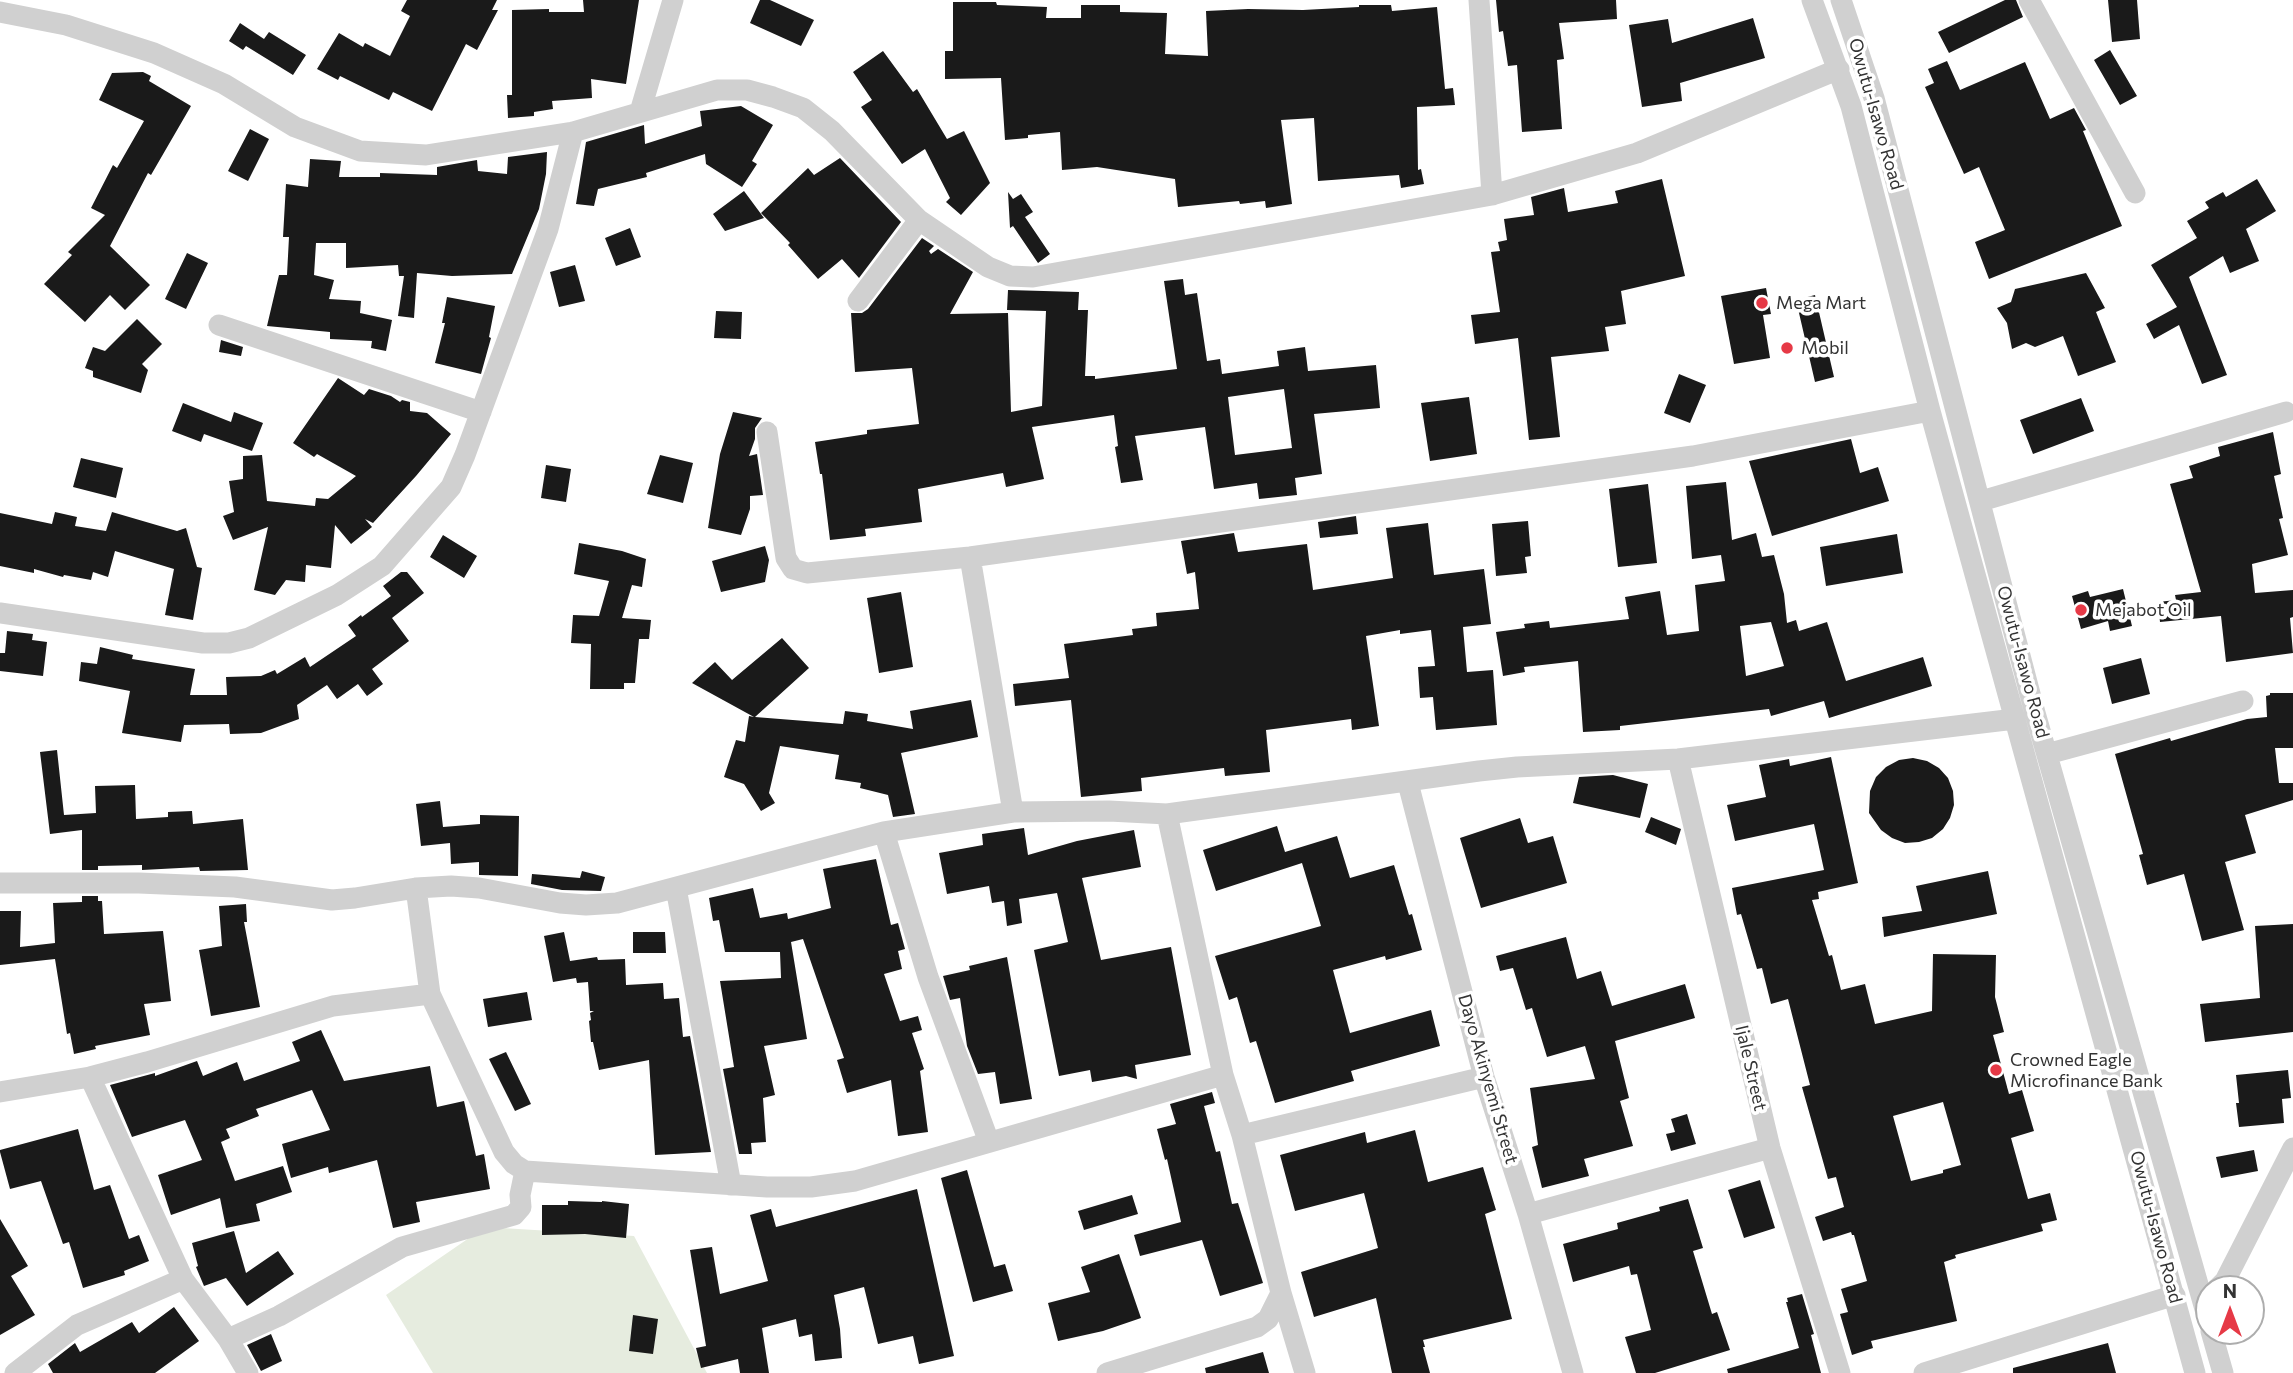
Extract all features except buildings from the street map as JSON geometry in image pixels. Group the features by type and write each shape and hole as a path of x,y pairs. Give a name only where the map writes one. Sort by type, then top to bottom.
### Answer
{"street":[{"path":"640,111 673,0"},
{"path":"1479,0 1492,195"},
{"name":"Owutu-Isawo Road","path":"1812,0 1851,106 1930,411 2195,1373"},
{"name":"Owutu-Isawo Road","path":"1841,0 1874,98 2047,754 2204,1275"},
{"path":"2029,0 2071,81 2135,193"},
{"path":"0,12 66,25 153,53 224,84 295,127 360,150 426,155 573,132 718,90 747,90 803,108 832,131 919,220 988,267 1010,275 1033,277 1492,195 1637,153 1839,69"},
{"path":"0,613 203,643 229,642 249,638 337,595 382,566 451,487 548,229 573,132"},
{"path":"858,301 919,220"},
{"path":"219,325 481,412"},
{"path":"767,432 786,558 793,569 807,573 970,557 1693,456 1930,411"},
{"path":"1981,501 2286,412"},
{"path":"970,557 1013,813"},
{"path":"2047,754 2243,701"},
{"path":"0,883 139,883 235,887 332,900 416,888 451,887 480,888 560,903 617,903 884,832 1013,813 1109,811 1167,814 1517,767 1678,759 2015,719"},
{"name":"Ijale Street","path":"1678,759 1770,1148 1840,1373"},
{"name":"Dayo Akinyemi Street","path":"1408,783 1484,1077 1528,1214 1573,1373"},
{"path":"1167,814 1223,1075 1242,1135 1281,1293 1305,1373"},
{"path":"884,832 928,977 989,1142"},
{"path":"416,888 430,994 504,1152 514,1164 525,1171 731,1185 811,1187 855,1181 1223,1075"},
{"path":"676,888 731,1185"},
{"path":"0,1093 90,1077 333,1006 430,994"},
{"path":"90,1077 183,1279 228,1339 248,1373"},
{"path":"1242,1135 1484,1077"},
{"path":"1528,1214 1770,1148"},
{"path":"2228,1275 2293,1148"},
{"path":"228,1339 279,1316 402,1247 514,1215 521,1206 520,1195 525,1171"},
{"path":"15,1373 78,1325 183,1279"},
{"path":"1107,1373 1257,1327 1268,1319 1281,1293"},
{"path":"1924,1373 2175,1296"},
{"path":"2215,1345 2222,1373"}],"shaded area":[{"path":"485,1227 634,1236 707,1373 433,1373 386,1295"}],"place":[{"name":"Mega Mart","path":"1762,303"},
{"name":"Mobil","path":"1787,348"},
{"name":"Mejabot Oil","path":"2081,610"},
{"name":"Crowned Eagle Microfinance Bank","path":"1996,1070"}]}
